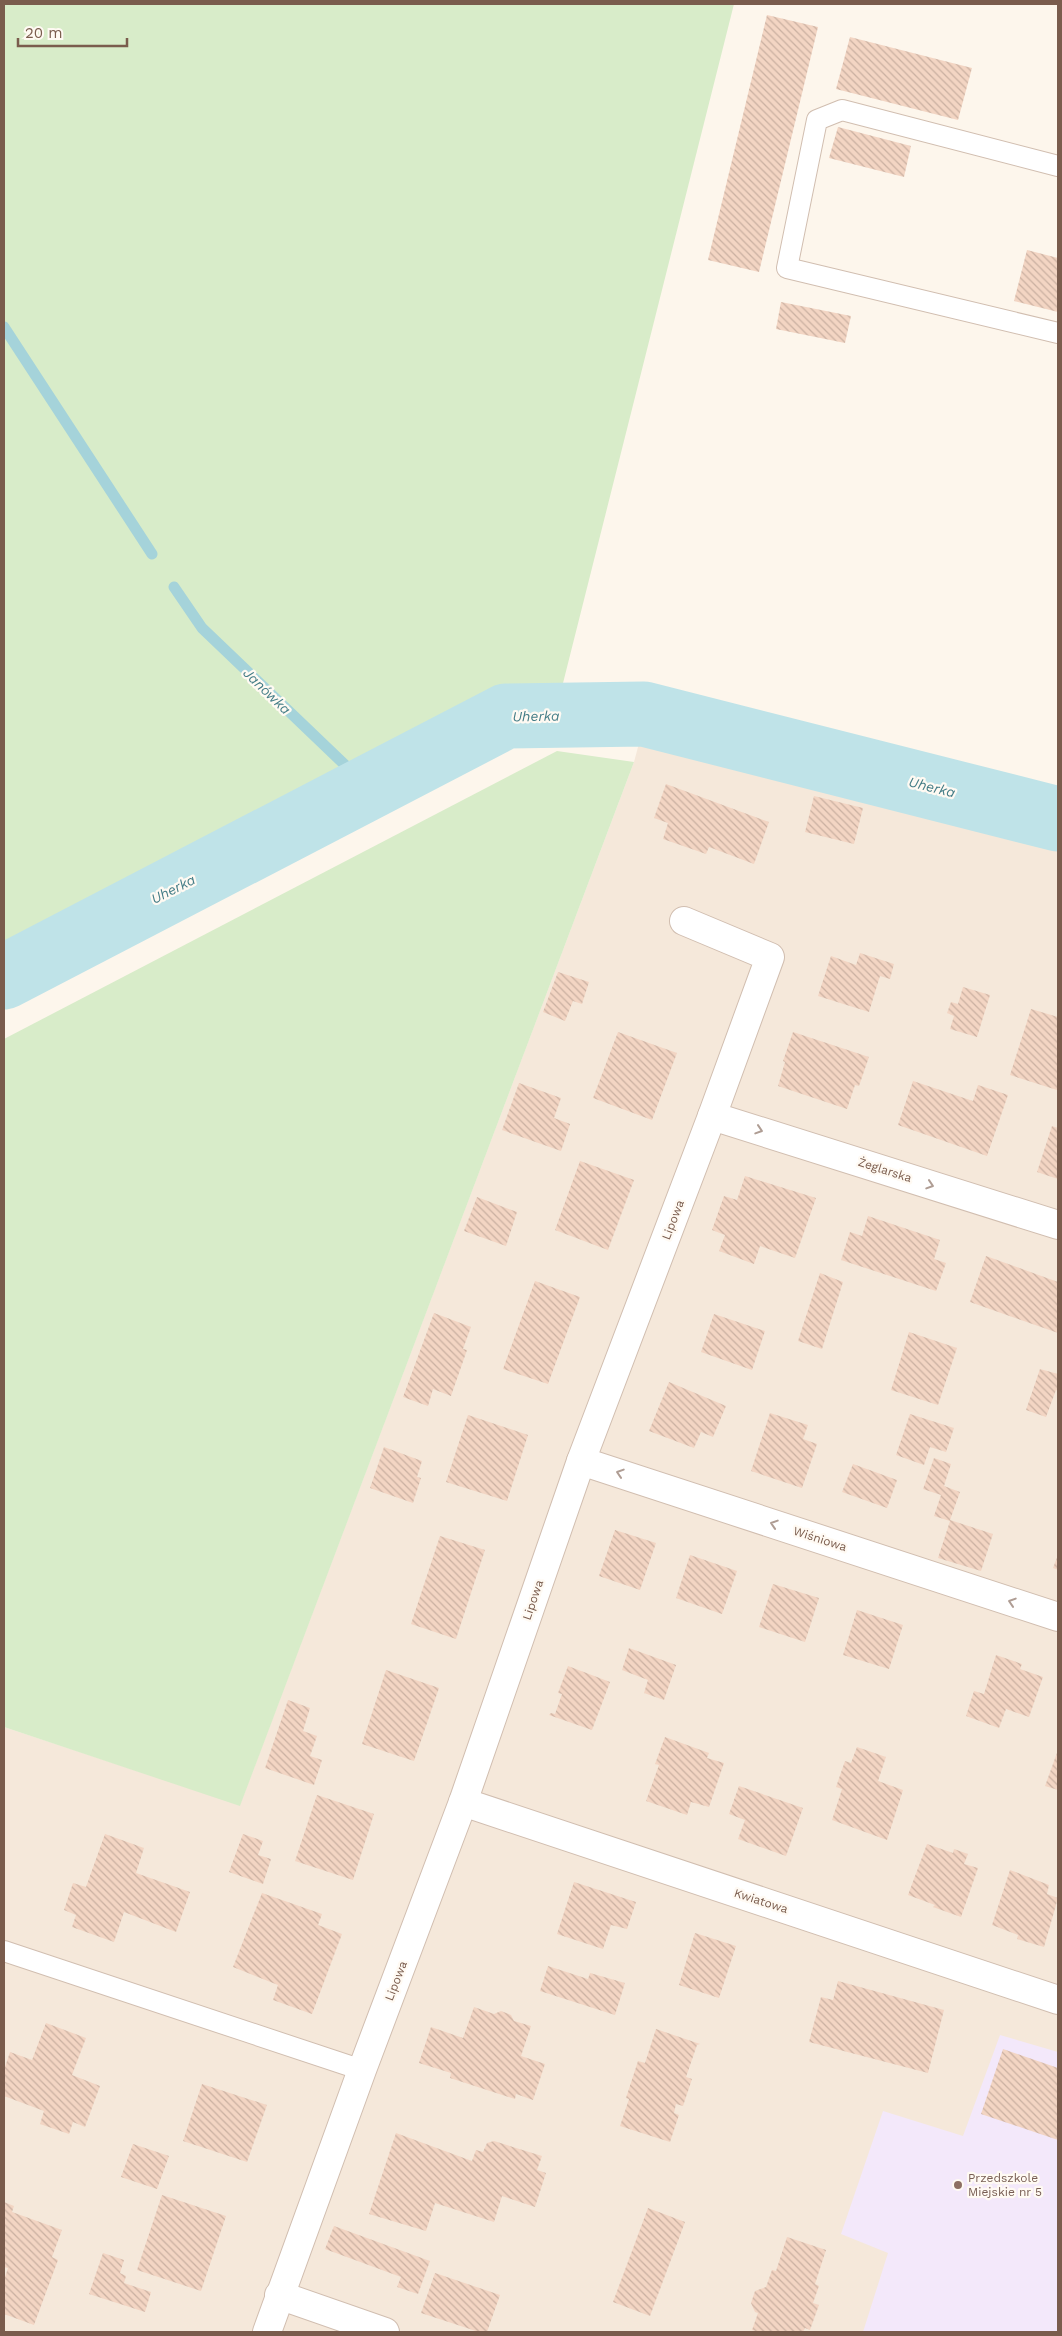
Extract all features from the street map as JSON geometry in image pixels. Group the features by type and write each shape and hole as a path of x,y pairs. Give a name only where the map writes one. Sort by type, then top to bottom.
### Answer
{"street":[{"name":"Lipowa","path":"267,2332 362,2070 463,1802 581,1461 712,1116 770,957 684,921"},
{"name":"Żeglarska","path":"712,1116 1058,1225"},
{"name":"Wiśniowa","path":"581,1461 1058,1617"},
{"name":"Kwiatowa","path":"463,1802 1058,2000"},
{"path":"279,2295 385,2332"}],"lane":[{"path":"1058,166 842,110 817,120 788,268 1058,333"},
{"path":"4,1951 362,2070"}],"shaded area":[{"path":"645,721 1058,839 1058,2332 4,2332 4,1727 240,1805 634,762"},
{"name":"Przedszkole Miejskie nr 5","path":"1000,2035 1058,2052 1058,2332 863,2332 888,2253 841,2234 883,2111 963,2136"}],"green space":[{"path":"4,4 734,4 559,699 493,697 4,955"},
{"path":"557,751 634,762 240,1806 4,1727 4,1039"}],"building":[{"path":"767,15 818,27 759,272 708,260"},
{"path":"850,37 972,68 958,120 836,89"},
{"path":"838,127 911,146 904,177 829,158"},
{"path":"1027,250 1058,258 1058,312 1014,301"},
{"path":"781,302 851,316 845,343 776,329"},
{"path":"666,784 769,822 754,864 709,847 706,854 663,839 668,823 654,818"},
{"path":"814,796 863,808 854,844 805,832"},
{"path":"860,953 894,964 890,979 880,976 869,1012 818,996 831,956 856,965"},
{"path":"558,972 589,982 582,1004 573,1001 565,1021 543,1012"},
{"path":"963,987 990,995 977,1037 950,1029 954,1016 947,1013 951,1002 958,1004"},
{"path":"1031,1009 1058,1017 1057,1090 1010,1075"},
{"path":"618,1032 677,1053 652,1120 593,1098"},
{"path":"793,1032 869,1057 859,1086 855,1085 847,1109 778,1086 785,1062 783,1061"},
{"path":"913,1081 973,1101 978,1085 1008,1095 987,1156 898,1125"},
{"path":"519,1083 561,1098 554,1118 570,1124 561,1151 502,1130"},
{"path":"1052,1126 1058,1128 1058,1179 1037,1172"},
{"path":"580,1161 634,1180 608,1250 555,1230"},
{"path":"745,1176 816,1198 795,1258 760,1246 754,1264 719,1251 725,1235 712,1230 724,1196 737,1200"},
{"path":"477,1197 517,1212 506,1246 464,1231"},
{"path":"868,1216 940,1240 934,1259 946,1263 936,1291 841,1260 850,1232 862,1236"},
{"path":"986,1256 1058,1282 1058,1333 970,1302"},
{"path":"820,1273 843,1282 822,1349 798,1341"},
{"path":"535,1281 580,1297 548,1384 503,1369"},
{"path":"434,1313 471,1327 463,1349 467,1350 451,1396 433,1389 428,1406 403,1397"},
{"path":"714,1314 765,1331 752,1370 701,1352"},
{"path":"909,1332 957,1348 938,1405 891,1390"},
{"path":"1040,1369 1058,1374 1058,1391 1056,1390 1046,1417 1026,1410"},
{"path":"669,1382 726,1406 713,1437 701,1432 694,1448 649,1431"},
{"path":"770,1413 808,1425 803,1439 817,1444 802,1488 751,1471"},
{"path":"910,1414 954,1428 946,1452 930,1447 924,1465 896,1455"},
{"path":"468,1415 528,1435 507,1501 446,1482"},
{"path":"384,1447 422,1461 417,1477 421,1478 413,1503 370,1488"},
{"path":"934,1458 951,1464 944,1486 960,1492 950,1520 993,1534 981,1571 938,1558 950,1521 934,1516 941,1495 923,1489"},
{"path":"853,1464 897,1480 887,1508 842,1492"},
{"path":"615,1530 656,1543 640,1590 599,1576"},
{"path":"440,1536 485,1550 456,1639 411,1624"},
{"path":"690,1555 737,1571 722,1614 676,1598"},
{"path":"1058,1555 1058,1570 1053,1568"},
{"path":"773,1584 819,1598 805,1642 759,1627"},
{"path":"857,1610 903,1625 889,1669 843,1655"},
{"path":"629,1648 676,1665 664,1700 644,1693 648,1680 622,1670"},
{"path":"996,1655 1022,1664 1020,1669 1043,1677 1029,1717 1006,1709 999,1728 966,1716 974,1691 984,1694"},
{"path":"568,1666 610,1682 592,1730 549,1715 551,1713 555,1714 562,1694 558,1693"},
{"path":"386,1670 439,1688 414,1761 362,1744"},
{"path":"288,1700 310,1708 303,1731 317,1736 310,1756 322,1760 314,1785 265,1768"},
{"path":"665,1737 709,1753 707,1758 724,1763 709,1807 691,1802 687,1815 646,1801 659,1765 655,1764"},
{"path":"857,1747 886,1757 878,1781 903,1790 887,1840 832,1820 842,1789 836,1787 845,1761 851,1763"},
{"path":"1058,1750 1058,1790 1045,1786"},
{"path":"739,1786 803,1808 786,1856 738,1839 745,1820 729,1814"},
{"path":"317,1795 374,1814 353,1880 295,1861"},
{"path":"105,1834 144,1848 136,1873 190,1892 176,1932 124,1912 114,1942 72,1927 76,1915 64,1910 73,1883 86,1887"},
{"path":"243,1834 263,1841 258,1855 271,1859 263,1884 229,1872"},
{"path":"927,1844 953,1853 954,1849 968,1854 964,1864 978,1868 961,1917 908,1895"},
{"path":"1010,1870 1049,1885 1047,1894 1058,1898 1044,1947 1017,1939 1018,1935 992,1925"},
{"path":"574,1882 636,1902 627,1929 611,1925 603,1949 557,1934"},
{"path":"262,1893 322,1914 318,1925 342,1934 312,2014 273,2000 278,1985 233,1967"},
{"path":"695,1933 736,1946 719,1998 679,1985"},
{"path":"548,1966 588,1979 590,1973 625,1983 615,2015 540,1991"},
{"path":"838,1981 944,2010 928,2073 809,2042 821,1997 833,2000"},
{"path":"474,2007 494,2014 501,2011 511,2015 514,2021 531,2026 521,2056 545,2064 533,2100 516,2094 515,2099 450,2078 451,2073 419,2063 431,2027 463,2038"},
{"path":"46,2023 86,2038 72,2075 100,2086 85,2127 73,2122 69,2134 40,2124 44,2111 4,2096 4,2070 10,2052 32,2060"},
{"path":"656,2029 700,2044 697,2045 686,2077 692,2079 683,2106 676,2104 674,2113 679,2115 670,2142 620,2126 629,2099 626,2098 638,2061 645,2063"},
{"path":"1003,2049 1058,2068 1058,2140 981,2114"},
{"path":"202,2084 267,2105 247,2162 183,2141"},
{"path":"396,2133 472,2161 476,2150 483,2152 487,2143 494,2141 542,2156 537,2170 546,2173 535,2207 502,2196 494,2222 435,2203 426,2231 369,2214"},
{"path":"133,2144 169,2156 157,2189 121,2177"},
{"path":"162,2195 226,2216 201,2291 137,2270"},
{"path":"4,2202 14,2206 12,2212 62,2230 52,2257 58,2260 34,2325 4,2314 4,2280 8,2268 4,2267"},
{"path":"648,2208 685,2222 650,2316 613,2302"},
{"path":"334,2226 430,2261 418,2294 397,2287 401,2277 325,2249"},
{"path":"787,2237 826,2250 815,2284 819,2286 813,2303 819,2305 810,2330 805,2328 803,2332 759,2332 752,2330 758,2313 755,2312 751,2303 755,2291 766,2287 772,2270 776,2271"},
{"path":"103,2253 124,2260 120,2273 126,2276 124,2283 151,2292 145,2312 89,2294"},
{"path":"435,2273 500,2295 487,2332 479,2332 421,2313"}],"waterway":[{"name":"Janówka","path":"4,327 152,554"},
{"name":"Janówka","path":"174,587 202,628 368,787"},
{"name":"Uherka","path":"4,977 506,716 644,714 1058,819"}],"place":[{"name":"Przedszkole Miejskie nr 5","path":"958,2185"}]}
